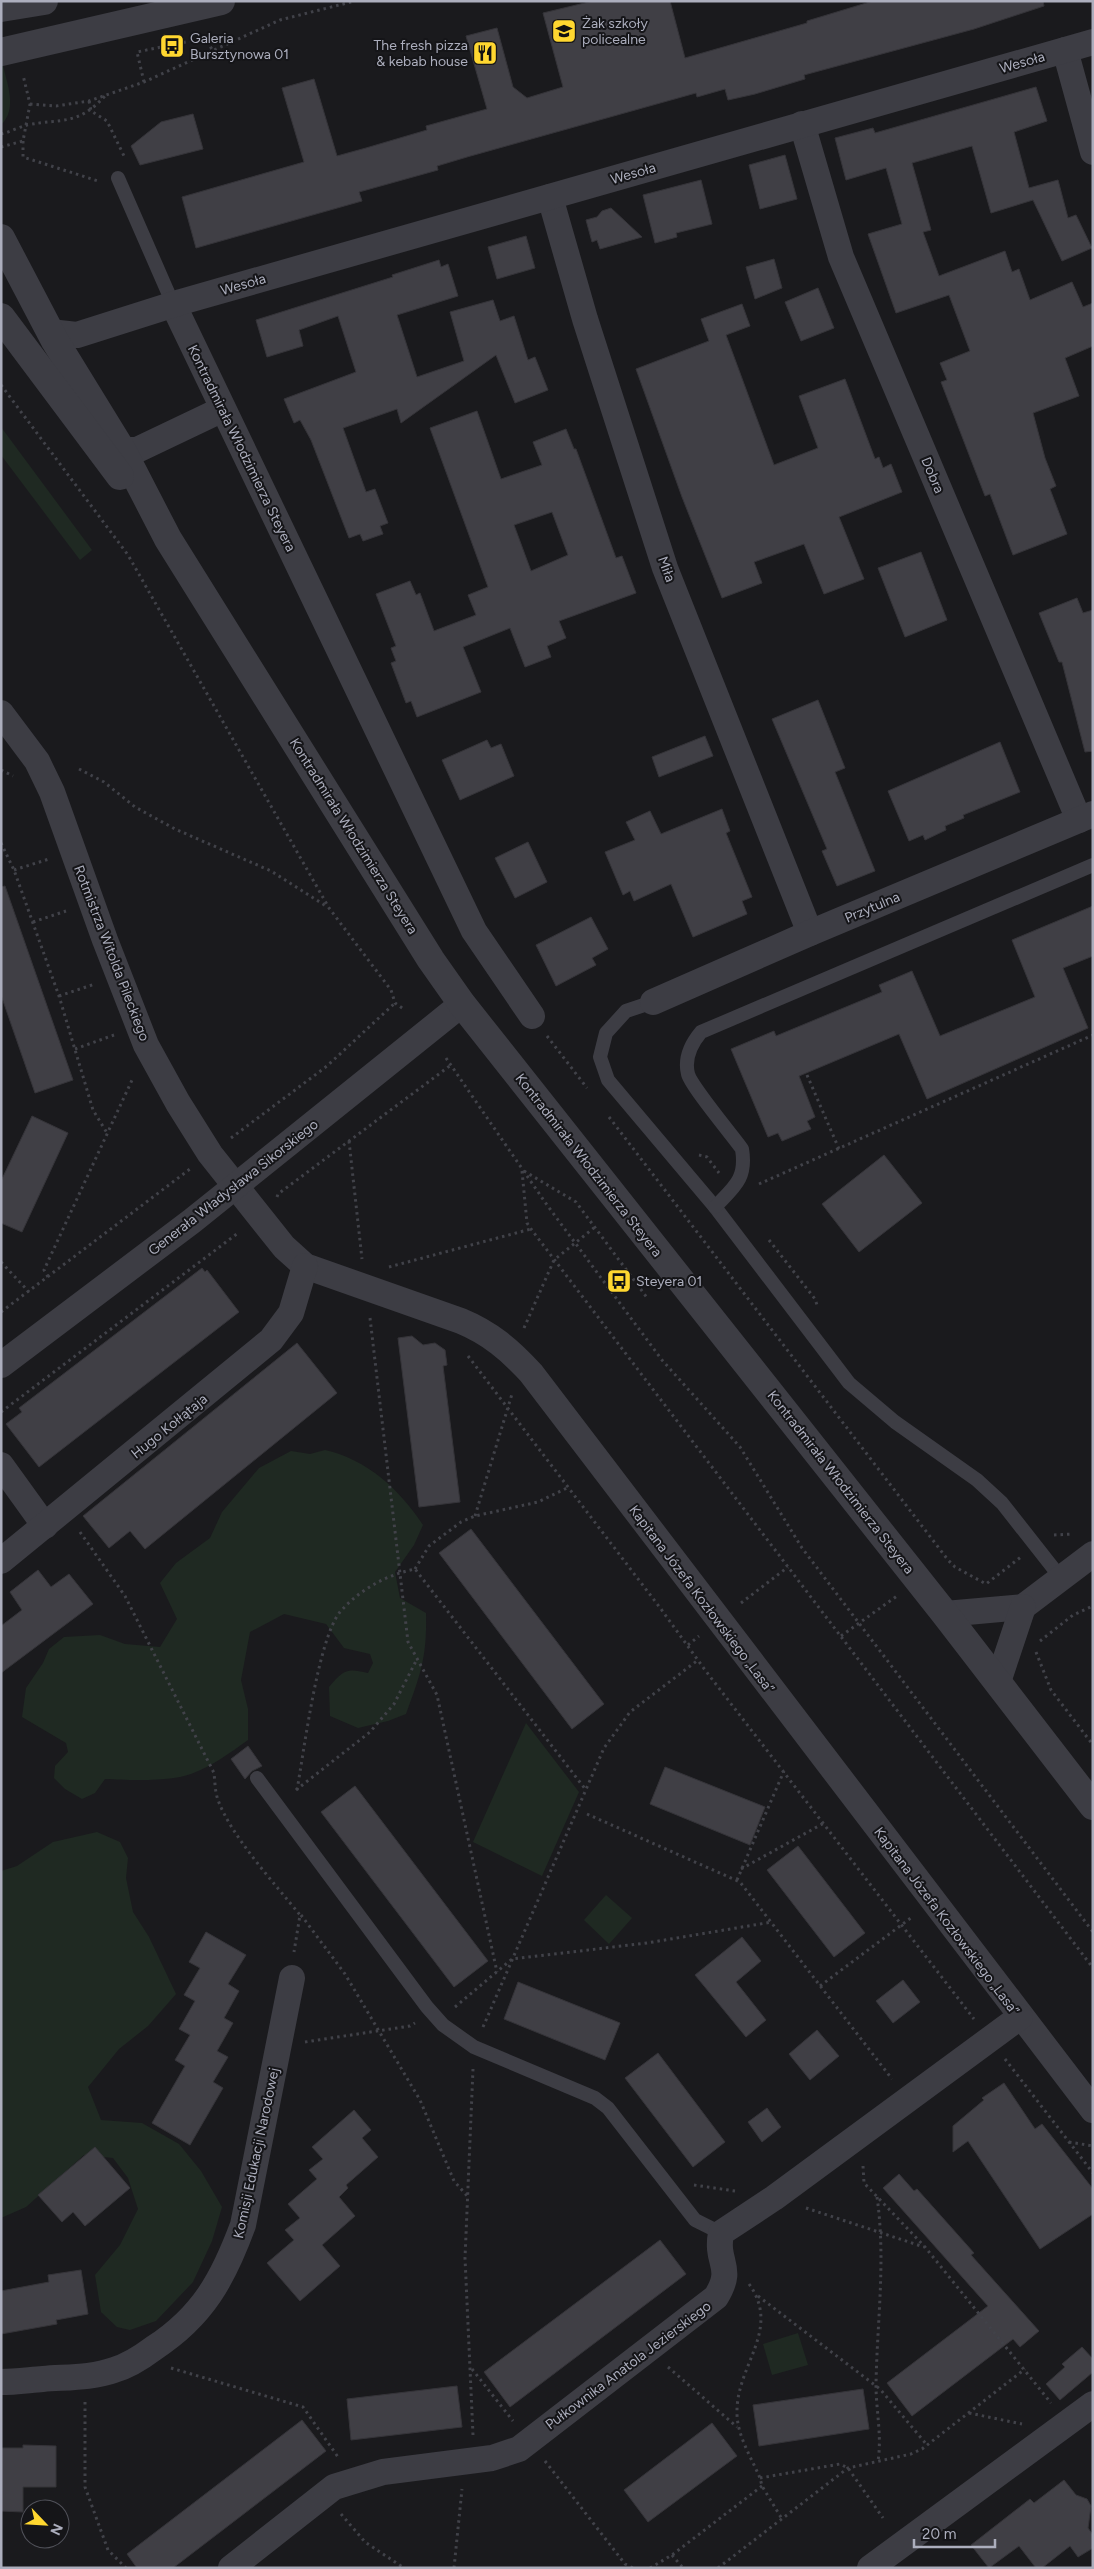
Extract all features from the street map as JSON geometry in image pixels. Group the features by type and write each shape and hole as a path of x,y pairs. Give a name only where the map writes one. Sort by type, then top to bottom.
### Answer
{"street":[{"path":"1,8 44,1"},
{"path":"11,60 221,1"},
{"name":"Wesoła","path":"50,332 77,335 173,304 1093,42"},
{"path":"1065,50 1093,152"},
{"name":"Dobra","path":"802,124 841,258 1086,817"},
{"name":"Miła","path":"550,197 585,319 665,568 810,933"},
{"name":"Kontradmirała Włodzimierza Steyera","path":"1,238 50,332 122,450 168,539 426,952 462,1004 945,1614 1093,1806"},
{"name":"Kontradmirała Włodzimierza Steyera","path":"173,304 474,931 532,1016"},
{"name":"Kontradmirała Włodzimierza Steyera","path":"1,317 93,442 168,539"},
{"path":"93,442 122,450 137,450 223,409"},
{"name":"Rotmistrza Witolda Pileckiego","path":"1,713 37,761 48,785 146,1045 178,1103 210,1154 235,1187"},
{"name":"Przytulna","path":"653,1002 810,933 1086,817"},
{"name":"Generała Władysława Sikorskiego","path":"1,1365 235,1187 462,1004"},
{"name":"Kapitana Józefa Kozłowskiego „Lasa”","path":"235,1187 284,1247 305,1266 326,1276 480,1329 517,1358 1093,2110"},
{"name":"Hugo Kołłątaja","path":"1,1561 272,1340 291,1313 305,1266"},
{"path":"1,1465 55,1518"},
{"path":"998,1682 1024,1607 1093,1554"},
{"path":"945,1614 1024,1607"},
{"name":"Komisji Edukacji Narodowej","path":"1,2382 75,2377 114,2370 140,2358 170,2338 193,2318 215,2289 230,2260 243,2225 292,1978"},
{"path":"726,2269 718,2247 721,2233 774,2198 1020,2017"},
{"name":"Pułkownika Anatola Jezierskiego","path":"231,2568 325,2493 353,2479 383,2472 470,2460 519,2449 716,2297 724,2283 726,2269"},
{"path":"870,2568 1093,2404"}],"lane":[{"path":"121,184 173,304"},
{"path":"715,1207 731,1190 742,1174 744,1162 742,1149 688,1076 688,1055 692,1042 701,1032 1093,865"},
{"path":"653,1002 626,1011 606,1033 600,1057 608,1080 715,1207 849,1384 895,1422 977,1480 1002,1503 1061,1578"},
{"path":"257,1778 436,2016 460,2039 474,2048 595,2098 608,2108 695,2220 721,2233"}],"path":[{"path":"30,104 56,106 89,101 144,82 280,20 355,1"},
{"path":"144,82 136,52 205,38 214,51"},
{"path":"11,60 30,104 23,141 23,157 121,184"},
{"path":"1,134 26,125 63,122 91,112 105,95"},
{"path":"1,147 23,141"},
{"path":"1,385 128,555 329,908 391,990 395,1003 405,1010"},
{"path":"79,769 104,782 135,807 175,828 271,871 329,908"},
{"path":"1,843 14,870 58,996 93,1110 107,1133"},
{"path":"14,870 53,857"},
{"path":"32,922 72,909"},
{"path":"58,996 98,983"},
{"path":"1,1312 327,1066 395,1003"},
{"path":"75,1049 119,1033"},
{"path":"752,1186 1093,1035"},
{"path":"446,1058 522,1170 575,1243 662,1360 740,1448 802,1548 1093,1932"},
{"path":"276,1203 278,1194 451,1065"},
{"path":"48,1277 44,1270 136,1070"},
{"path":"807,1076 839,1149"},
{"path":"349,1140 362,1261"},
{"path":"693,1153 707,1157 731,1190"},
{"path":"522,1170 576,1202 648,1299"},
{"path":"522,1170 528,1224 531,1229 1093,1968"},
{"path":"475,1516 509,1409 517,1358 554,1260 595,1227"},
{"path":"386,1267 531,1229"},
{"path":"767,1237 815,1299 818,1307"},
{"path":"1,1412 215,1251"},
{"path":"1,1262 29,1292"},
{"path":"369,1310 408,1642 437,1696 497,1972"},
{"path":"467,1355 567,1488 662,1609 698,1660 1093,2173"},
{"path":"297,1790 325,1640 339,1613 371,1585 400,1572 415,1569 429,1546 461,1522 475,1516 538,1502 567,1488"},
{"path":"55,1518 125,1596 214,1773 217,1797 224,1815 267,1874 345,1974 420,2100 454,2181 469,2198"},
{"path":"736,1607 788,1567"},
{"path":"415,1569 586,1790"},
{"path":"841,1636 904,1592"},
{"path":"1093,1606 1073,1615 1041,1640 1035,1650 1042,1662 1051,1690 1093,1744"},
{"path":"277,1806 370,1732 394,1704 417,1658"},
{"path":"454,2568 470,2460 471,2369 465,2258 474,2048 604,1748 630,1712 698,1660"},
{"path":"736,1880 784,1771"},
{"path":"587,1814 736,1880 748,1891 894,2082"},
{"path":"741,1869 824,1824"},
{"path":"820,1986 932,1901"},
{"path":"292,1978 288,1973 299,1933 300,1915"},
{"path":"280,2038 306,2042 410,2026 436,2016 512,1959 647,1943 772,1922"},
{"path":"1069,2142 1093,2146"},
{"path":"863,2163 864,2183 925,2247 1056,2409"},
{"path":"877,2196 881,2223 882,2274 876,2386 880,2449 878,2461"},
{"path":"726,2269 748,2283 758,2296 876,2386 927,2445"},
{"path":"758,2296 762,2306 761,2324 752,2358 740,2386 737,2403 738,2428 762,2486 782,2519"},
{"path":"646,2350 738,2428"},
{"path":"165,2366 302,2407 340,2460"},
{"path":"471,2369 625,2564 633,2568"},
{"path":"718,2568 848,2468 911,2454 927,2445 1025,2369"},
{"path":"85,2394 85,2487 108,2550 126,2568"},
{"path":"968,2413 1024,2424"},
{"path":"760,2478 840,2464 848,2468 883,2518"},
{"path":"650,2568 672,2555 762,2486"},
{"path":"325,2493 354,2531 365,2542 404,2568"},
{"path":"672,2555 683,2568"}],"shaded area":[{"path":"1,65 3,65 7,80 10,104 6,119 1,125"},
{"path":"1,427 92,550 80,560 1,455"},
{"path":"325,1450 355,1461 381,1478 404,1500 423,1525 414,1545 395,1572 400,1598 426,1613 422,1665 406,1714 388,1721 358,1728 330,1716 329,1687 338,1677 346,1672 368,1673 373,1663 370,1654 344,1648 326,1624 284,1614 250,1632 241,1680 248,1709 248,1740 214,1763 182,1777 148,1780 105,1779 95,1793 82,1799 65,1789 54,1778 55,1766 68,1752 66,1743 22,1717 26,1688 43,1663 49,1649 64,1637 100,1635 125,1644 160,1647 177,1619 160,1583 176,1563 210,1538 222,1512 259,1468 291,1451 310,1454"},
{"path":"526,1723 579,1792 542,1876 473,1842"},
{"path":"97,1832 120,1842 128,1858 126,1878 133,1912 149,1937 176,1994 148,2026 119,2049 88,2087 101,2120 142,2123 179,2144 201,2171 222,2207 212,2241 193,2282 156,2321 130,2330 117,2327 101,2312 95,2275 120,2245 138,2209 128,2178 113,2158 84,2155 26,2207 1,2218 1,1871 17,1866 53,1842"},
{"path":"606,1895 632,1918 609,1944 584,1920"},
{"path":"798,2333 808,2365 772,2375 763,2344"}],"building":[{"path":"593,1 670,1 685,58 807,23 807,21 873,1 1043,1 1044,6 974,29 804,75 805,79 755,94 728,100 725,89 697,97 696,93 467,157 437,166 438,170 359,192 362,201 196,248 182,197 304,162 282,88 314,79 337,156 366,148 427,130 426,126 487,109 466,36 497,28 513,87 527,98 563,87 543,13"},
{"path":"1036,87 1047,121 1014,132 1029,188 1058,180 1068,218 1076,215 1092,248 1062,261 1033,200 991,213 972,146 912,163 931,230 923,232 939,276 1005,251 1012,272 1019,269 1030,300 1072,282 1083,307 1093,303 1093,346 1065,358 1079,396 1033,413 1045,458 1056,486 1050,489 1067,534 1013,555 990,494 985,496 941,382 947,380 940,363 970,351 949,295 896,313 868,234 902,224 886,168 846,180 835,138 873,128 875,133"},
{"path":"193,114 203,149 140,165 131,146 161,122"},
{"path":"785,155 797,199 760,209 749,165"},
{"path":"701,180 712,224 676,233 677,237 655,243 643,195"},
{"path":"611,208 642,237 600,249 597,240 592,242 586,220 597,217 602,211"},
{"path":"526,236 535,268 497,279 488,247"},
{"path":"774,259 782,288 755,299 746,267"},
{"path":"439,260 441,267 448,264 458,296 397,315 417,377 464,361 450,312 493,300 500,321 514,316 528,360 535,357 548,390 515,403 496,355 401,423 397,409 343,428 366,492 375,489 388,523 380,526 383,534 363,541 360,534 349,538 311,440 300,420 294,423 284,399 356,372 338,316 299,330 303,346 267,357 256,320 393,277 392,275"},
{"path":"818,288 834,328 801,341 785,302"},
{"path":"742,304 750,326 726,335 774,465 818,448 799,396 845,379 875,459 879,457 883,468 891,464 902,492 839,517 864,579 824,594 804,544 754,562 762,583 722,598 682,497 636,369 709,341 701,319"},
{"path":"477,411 501,479 542,465 533,442 566,429 574,449 576,449 616,558 622,556 636,593 559,621 566,638 547,646 551,657 525,667 510,628 463,647 481,692 417,717 411,701 406,703 391,663 396,661 391,648 396,646 376,594 410,581 416,595 420,593 434,631 476,615 468,595 488,587 430,428","holes":["552,512 568,555 531,571 514,525"]},
{"path":"921,552 947,620 905,637 878,568"},
{"path":"1077,598 1083,613 1093,610 1093,751 1085,752 1062,662 1059,662 1039,613"},
{"path":"818,700 845,768 835,772 875,871 837,886 822,851 827,849 772,719"},
{"path":"705,736 713,756 659,777 652,757"},
{"path":"487,740 491,748 501,744 514,776 460,800 442,760"},
{"path":"1000,742 1020,792 963,815 964,818 945,826 946,830 925,840 923,835 909,841 888,791"},
{"path":"722,809 730,831 726,833 752,897 742,901 747,914 693,937 671,884 634,901 630,891 623,895 605,852 635,840 626,822 650,811 661,834"},
{"path":"528,842 547,882 515,898 495,858"},
{"path":"5,886 73,1080 35,1093 1,995 1,887"},
{"path":"1093,906 1093,956 1063,968 1088,1028 927,1099 899,1034 799,1076 815,1117 807,1121 811,1129 782,1141 778,1133 768,1137 731,1049 774,1031 776,1036 882,992 879,985 912,971 940,1036 1035,997 1012,940"},
{"path":"591,917 608,949 592,958 596,965 556,986 536,945"},
{"path":"32,1116 68,1133 22,1232 1,1223 1,1181"},
{"path":"884,1155 922,1203 859,1252 822,1204"},
{"path":"202,1268 205,1272 207,1270 239,1312 39,1467 6,1424 22,1412 19,1408"},
{"path":"412,1336 423,1345 435,1343 445,1350 447,1365 443,1366 460,1502 419,1507 398,1338"},
{"path":"297,1343 337,1393 145,1549 130,1531 109,1548 83,1516"},
{"path":"471,1529 604,1704 572,1729 439,1553"},
{"path":"38,1570 51,1587 69,1574 93,1604 1,1673 1,1626 22,1610 10,1592"},
{"path":"248,1746 262,1766 252,1771 245,1779 231,1759"},
{"path":"665,1767 765,1807 750,1845 650,1804"},
{"path":"355,1786 488,1961 454,1987 321,1812"},
{"path":"798,1846 865,1933 834,1957 767,1870"},
{"path":"206,1932 246,1955 228,1984 239,1991 224,2018 233,2023 217,2051 228,2057 213,2082 223,2088 190,2145 152,2123 185,2066 175,2060 190,2035 179,2029 195,2001 184,1995 200,1968 189,1962"},
{"path":"742,1937 761,1961 736,1982 766,2020 746,2037 695,1975"},
{"path":"903,1980 920,2002 893,2023 876,2001"},
{"path":"518,1982 620,2023 605,2060 504,2019"},
{"path":"817,2030 839,2056 810,2080 789,2054"},
{"path":"658,2053 725,2142 693,2167 625,2078"},
{"path":"1004,2083 1035,2129 1042,2124 1093,2189 1093,2214 1040,2249 968,2141 953,2152 953,2126 984,2100 982,2098"},
{"path":"767,2108 781,2127 762,2142 748,2122"},
{"path":"354,2110 371,2130 362,2138 378,2157 346,2185 348,2188 339,2197 355,2216 322,2245 340,2266 300,2301 267,2263 294,2240 285,2230 300,2218 288,2204 317,2179 309,2170 323,2159 312,2147"},
{"path":"95,2147 130,2188 85,2226 73,2212 62,2222 38,2195"},
{"path":"899,2174 914,2191 917,2189 974,2253 971,2255 1039,2331 1020,2347 1013,2339 912,2416 887,2383 988,2306 883,2188"},
{"path":"660,2240 686,2274 510,2407 484,2372"},
{"path":"81,2270 88,2314 56,2320 57,2324 1,2334 1,2291 49,2282 48,2275"},
{"path":"1082,2347 1093,2359 1093,2372 1060,2400 1046,2384 1065,2367 1062,2364"},
{"path":"457,2386 462,2427 351,2440 347,2399"},
{"path":"863,2389 869,2429 759,2446 753,2405"},
{"path":"302,2420 326,2451 173,2568 137,2568 127,2554"},
{"path":"712,2423 737,2456 648,2522 624,2490"},
{"path":"23,2445 56,2446 56,2487 23,2487 23,2499 20,2499 20,2512 1,2511 1,2448 23,2448"},
{"path":"1064,2480 1076,2495 1087,2499 1091,2506 1088,2528 1093,2535 1093,2548 1078,2557 1070,2546 1042,2568 1036,2568 1019,2546 989,2568 971,2545 1030,2499 1034,2503"}],"place":[{"name":"Żak szkoły policealne","path":"564,31"},
{"name":"Galeria Bursztynowa 01","path":"172,46"},
{"name":"The fresh pizza & kebab house","path":"485,53"},
{"name":"Steyera 01","path":"619,1281"}]}
